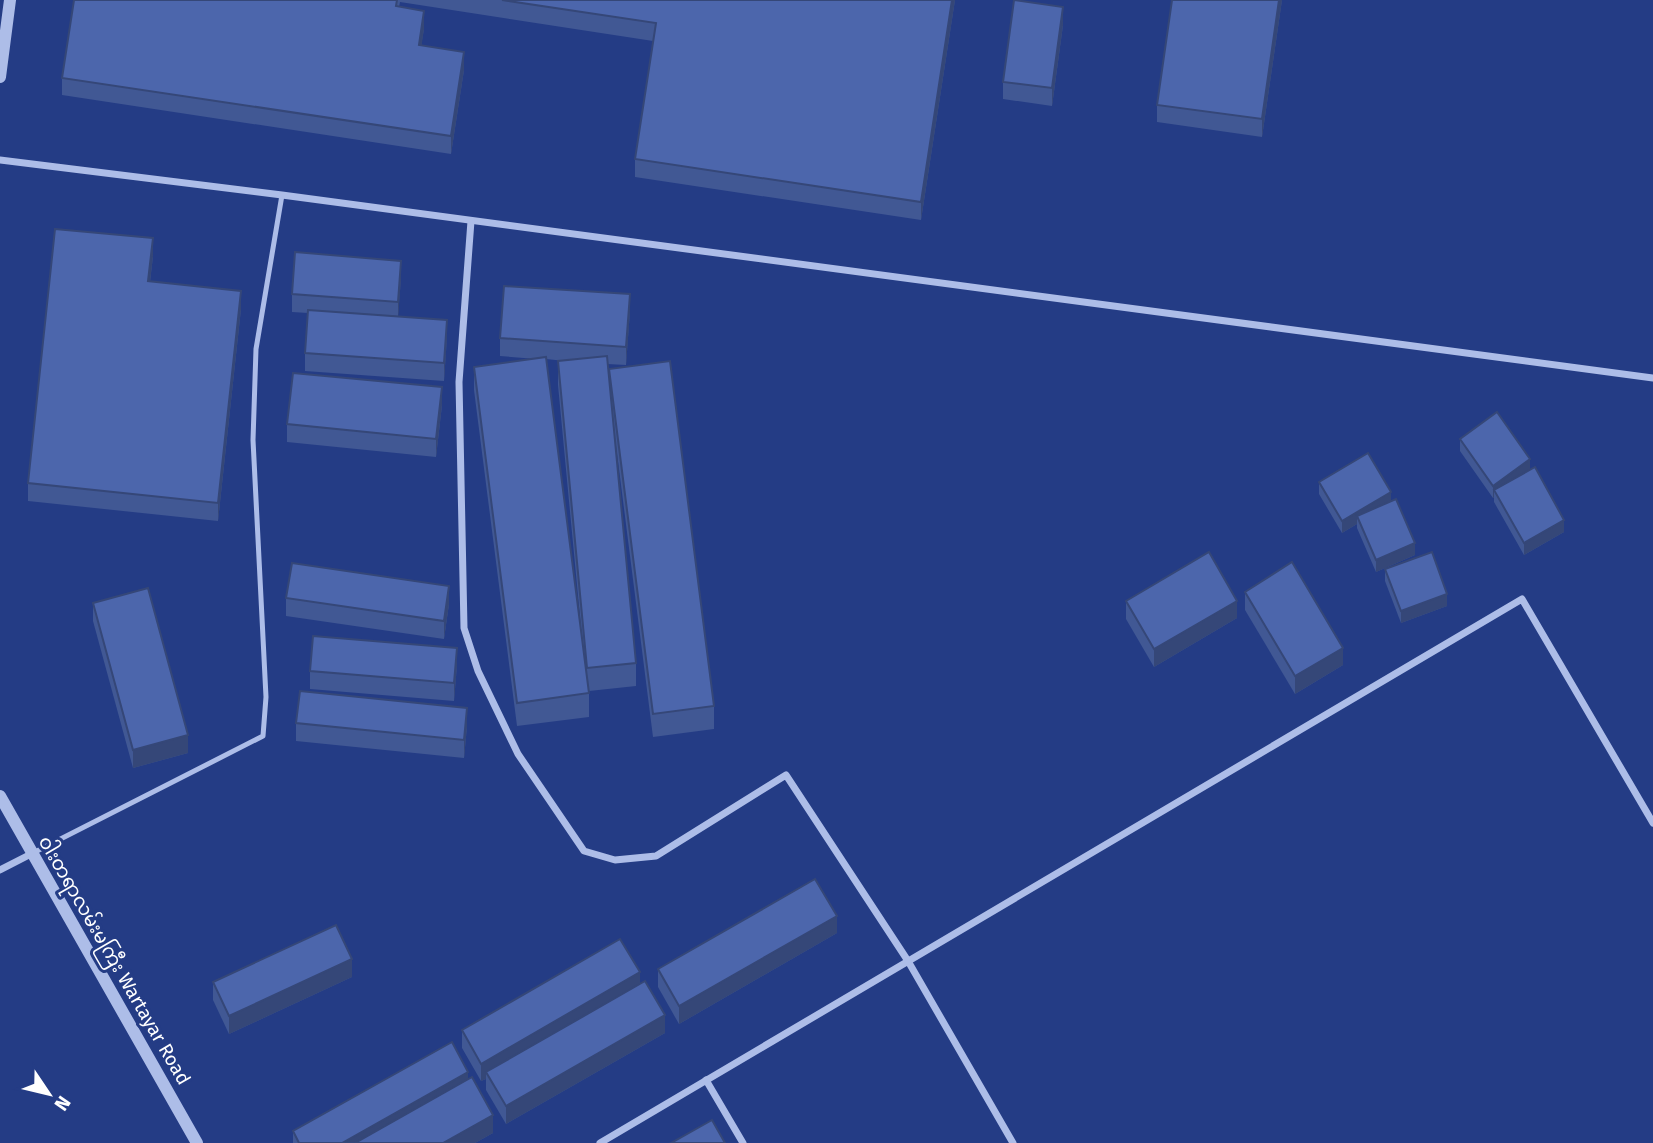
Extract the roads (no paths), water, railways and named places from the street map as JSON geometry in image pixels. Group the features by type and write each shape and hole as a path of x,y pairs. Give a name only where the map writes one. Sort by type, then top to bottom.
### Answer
{"street":[{"path":"0,77 10,0"},
{"path":"0,160 282,195 1653,378"},
{"path":"471,221 459,383 464,628 478,671 518,754 584,851 615,860 656,856 786,775 908,961 1013,1143"},
{"path":"600,1143 1522,599 1653,822"},
{"name":"ဝါးတရာလမ်းမကြီး Wartayar Road","path":"0,796 197,1143"},
{"path":"0,870 33,852"},
{"path":"706,1080 743,1143"}],"lane":[{"path":"33,852 263,736 266,696 253,440 256,349 282,195"}]}
